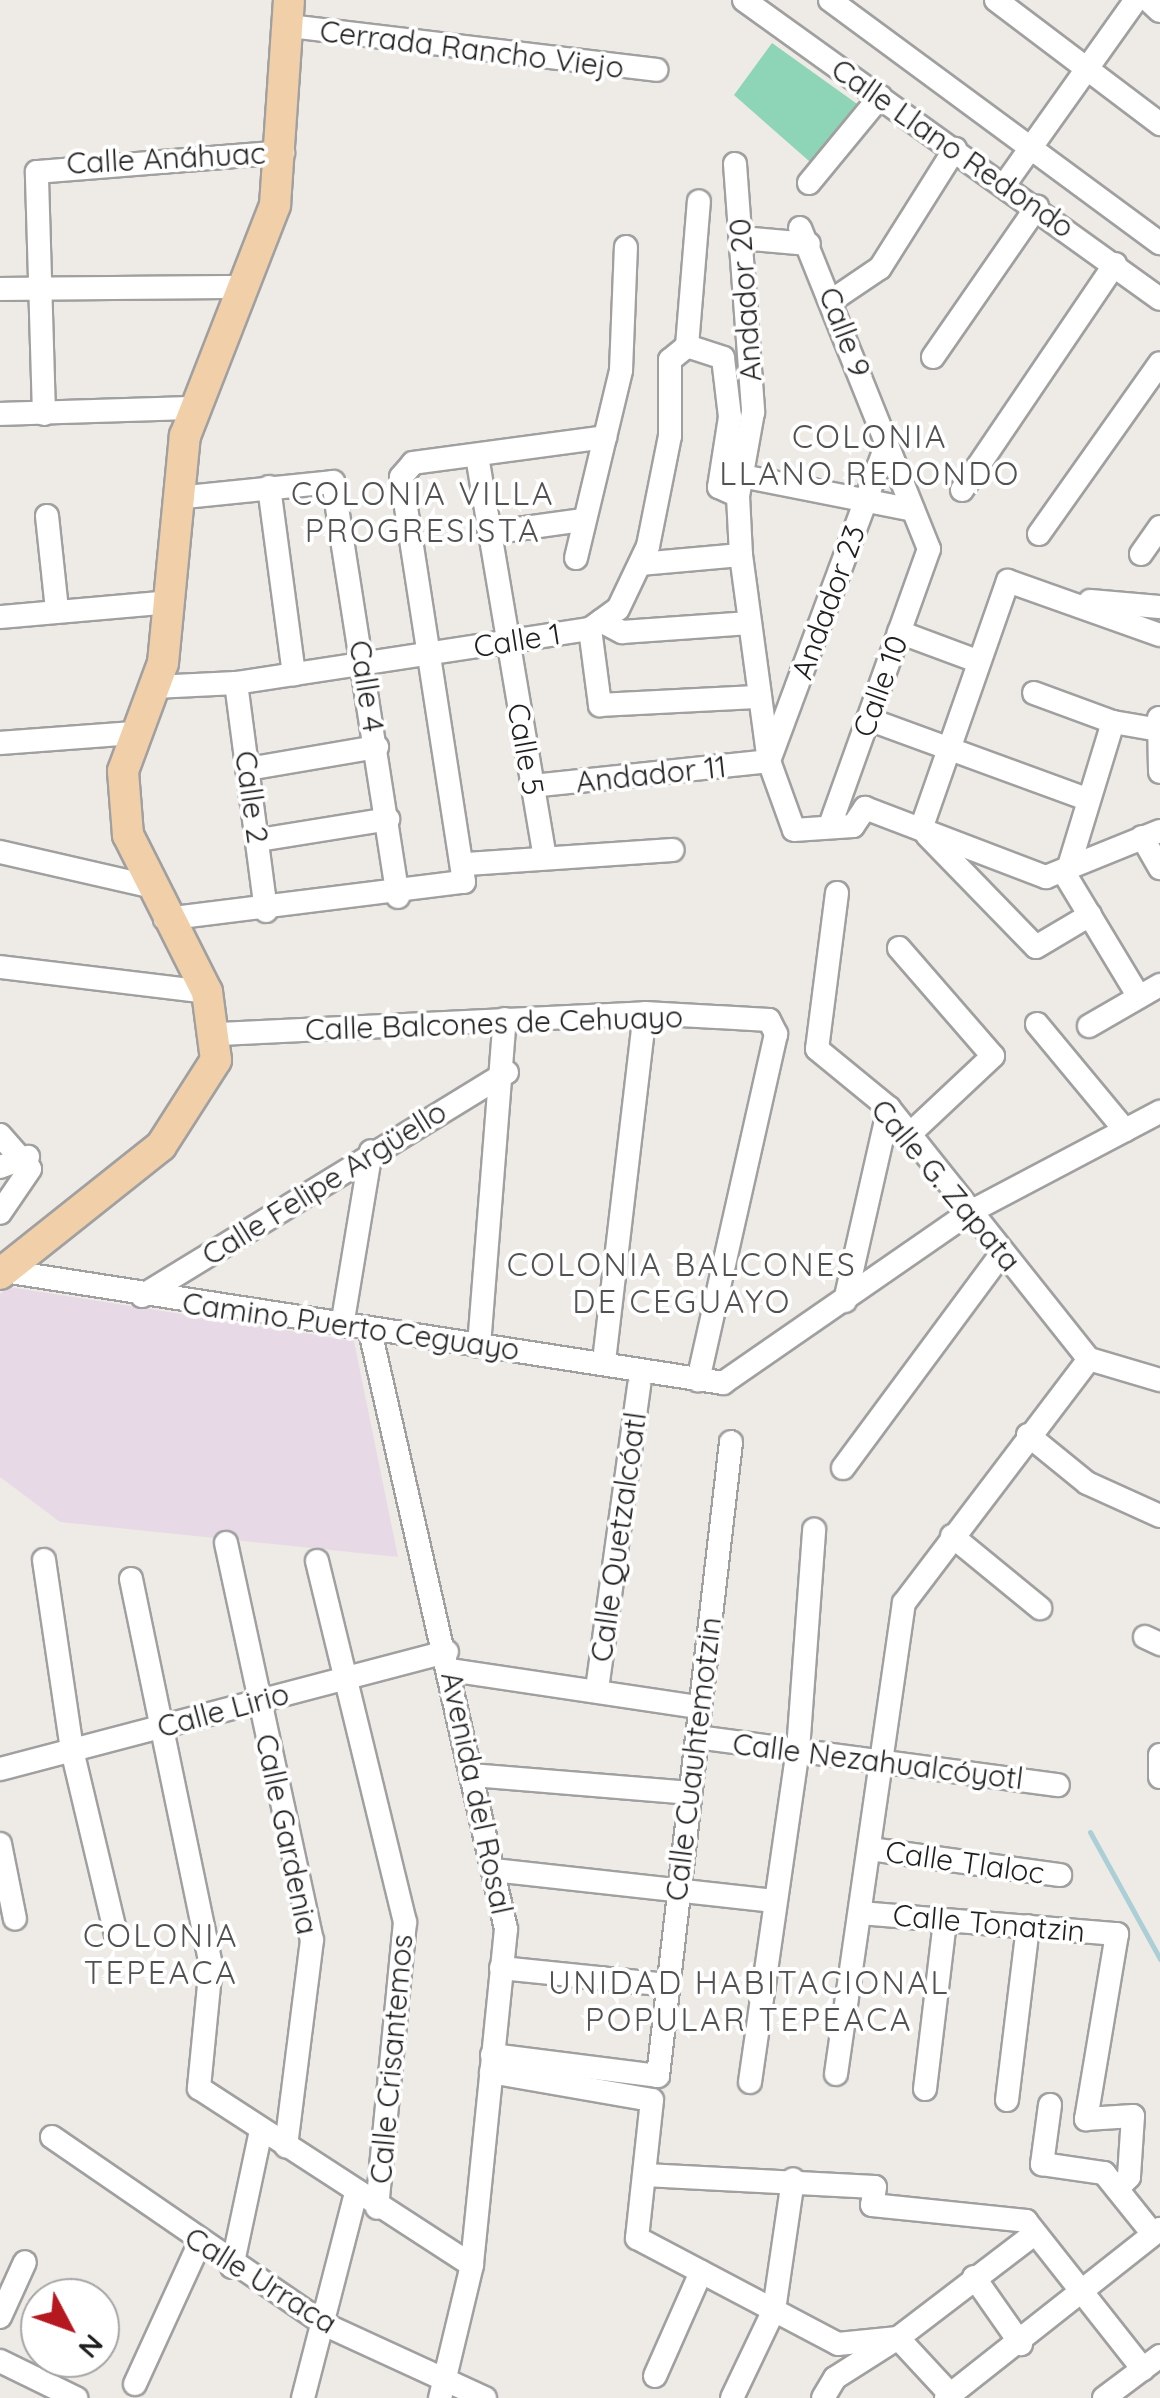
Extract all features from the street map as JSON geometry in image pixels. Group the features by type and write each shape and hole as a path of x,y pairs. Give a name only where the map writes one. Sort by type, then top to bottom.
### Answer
{"main road":[{"path":"2,1273 162,1146 208,1084 220,1034 207,992 148,886 124,817 133,732 154,686 171,602 176,498 195,408 245,287 283,152 289,13"}],"street":[{"name":"Calle Llano Redondo","path":"744,0 1037,207 1160,300"},
{"name":"Calle Llano Redondo","path":"830,0 1031,144 1160,243"},
{"path":"996,0 1160,124"},
{"path":"1005,184 1136,0"},
{"path":"1148,0 1160,11"},
{"name":"Cerrada Rancho Viejo","path":"289,13 656,70"},
{"path":"809,183 880,96"},
{"path":"834,299 880,268 955,149"},
{"name":"Calle Anáhuac","path":"36,287 36,179 50,164 283,152"},
{"name":"Andador 20","path":"736,164 753,412 740,486 741,555 769,761 794,830 831,823"},
{"name":"Calle 1","path":"154,686 236,683 507,642 595,625 618,609 640,564 670,436 699,202"},
{"path":"933,357 1037,207"},
{"name":"Calle 9","path":"741,238 804,236 834,299 929,549"},
{"path":"576,558 620,370 626,247"},
{"path":"962,490 1115,264"},
{"path":"36,287 44,414"},
{"path":"0,288 245,287"},
{"path":"679,353 723,358 730,416 719,487 867,496 914,510"},
{"path":"1039,534 1160,363"},
{"path":"0,414 195,408"},
{"path":"166,918 398,897 462,884 467,864 426,654 405,469 604,437"},
{"name":"Andador 23","path":"769,761 887,444"},
{"name":"Calle 5","path":"477,456 545,856"},
{"name":"Calle 4","path":"269,487 329,478 365,663 398,897"},
{"path":"176,498 269,487 294,674"},
{"path":"46,516 57,610"},
{"path":"490,533 583,520"},
{"path":"1142,554 1160,528"},
{"name":"Calle 10","path":"831,823 929,549"},
{"path":"640,564 741,555"},
{"path":"921,829 1008,581 1160,635"},
{"path":"1056,598 1160,607"},
{"path":"0,616 171,602"},
{"path":"750,623 622,632 595,625 600,705 760,697"},
{"path":"899,632 978,661"},
{"name":"Calle 2","path":"236,683 266,911"},
{"path":"1034,694 1113,722 1158,726 1160,772"},
{"path":"868,719 1089,800"},
{"path":"1066,876 1113,722"},
{"path":"0,743 133,732"},
{"path":"248,768 377,747"},
{"name":"Andador 11","path":"532,786 769,761"},
{"path":"831,823 853,826 865,808 1066,876 1090,915 1150,991 1089,1026"},
{"path":"259,840 388,820"},
{"path":"921,829 1036,948 1090,915"},
{"path":"1066,876 1151,834 1160,868"},
{"path":"467,864 673,850"},
{"path":"0,852 148,886"},
{"name":"Calle G. Zapata","path":"837,893 817,1049 889,1108 1089,1359"},
{"path":"898,948 993,1056 910,1134"},
{"path":"0,967 207,992"},
{"path":"604,1361 645,1014"},
{"name":"Calle Balcones de Cehuayo","path":"220,1034 645,1014 769,1020 776,1034 698,1380"},
{"path":"479,1346 508,1072 505,1019"},
{"path":"1037,1024 1126,1130"},
{"name":"Calle Felipe Argüello","path":"142,1296 371,1151 508,1072"},
{"path":"845,1300 889,1108"},
{"name":"Camino Puerto Ceguayo","path":"2,1273 370,1331 604,1361 723,1383 751,1372 970,1212 1160,1112"},
{"path":"0,1135 28,1157"},
{"path":"342,1326 371,1151"},
{"path":"0,1167 28,1157"},
{"path":"0,1213 26,1182 28,1157"},
{"path":"843,1468 1002,1253"},
{"name":"Avenida del Rosal","path":"370,1331 506,1929 472,2265 442,2388"},
{"path":"836,2074 904,1603 1089,1359 1160,1380"},
{"name":"Calle Quetzalcóatl","path":"598,1689 639,1385"},
{"path":"1028,1435 1087,1484 1152,1512"},
{"name":"Calle Cuauhtemotzin","path":"492,2064 658,2076 731,1442"},
{"path":"750,2082 772,1901 798,1750 814,1530"},
{"path":"952,1536 1040,1608"},
{"name":"Calle Gardenia","path":"226,1543 312,1940 286,2146"},
{"path":"44,1560 72,1750 116,1935"},
{"name":"Calle Crisantemos","path":"317,1562 405,1922 377,2208"},
{"path":"131,1579 211,1964 199,2088 377,2208 472,2265"},
{"path":"448,1661 700,1707"},
{"name":"Calle Lirio","path":"0,1769 345,1677 448,1661"},
{"name":"Calle Nezahualcóyotl","path":"696,1737 1058,1785"},
{"path":"472,1775 689,1793"},
{"path":"0,1844 15,1920"},
{"name":"Calle Tlaloc","path":"870,1849 1060,1875"},
{"path":"492,1870 772,1901"},
{"name":"Calle Tonatzin","path":"860,1913 1118,1934 1086,2118 1133,2116 1129,2177 1110,2181"},
{"path":"925,2090 945,1921"},
{"path":"1007,2100 1028,1926"},
{"path":"501,1968 667,1985"},
{"path":"492,2064 652,2100 637,2238 838,2344 898,2338"},
{"path":"898,2338 948,2396 1021,2344 1157,2231 1110,2181 1042,2164 1050,2105"},
{"path":"232,2268 262,2130"},
{"name":"Calle Urraca","path":"52,2137 232,2268 326,2325 442,2388 484,2398"},
{"path":"645,2174 713,2184 793,2179 875,2187 872,2205 1026,2222 1083,2293 1152,2363 1104,2398"},
{"path":"732,2398 774,2310 793,2179"},
{"path":"303,2398 326,2325 356,2193"},
{"path":"823,2398 835,2378 898,2338 1034,2234"},
{"path":"135,2384 200,2244"},
{"path":"0,2316 25,2262"},
{"path":"655,2376 701,2272"},
{"path":"974,2277 1021,2344"},
{"path":"0,2361 76,2398"}],"shaded area":[{"path":"9,1287 354,1341 398,1557 60,1522 0,1477 0,1294"}],"green space":[{"path":"772,43 860,106 817,168 734,95"}],"waterway":[{"path":"1090,1832 1160,1959"}],"district":[{"name":"COLONIA LLANO REDONDO","path":"870,456"},
{"name":"COLONIA VILLA PROGRESISTA","path":"423,512"},
{"name":"COLONIA BALCONES DE CEGUAYO","path":"682,1284"},
{"name":"COLONIA TEPEACA","path":"161,1954"},
{"name":"UNIDAD HABITACIONAL POPULAR TEPEACA","path":"749,2002"}]}
